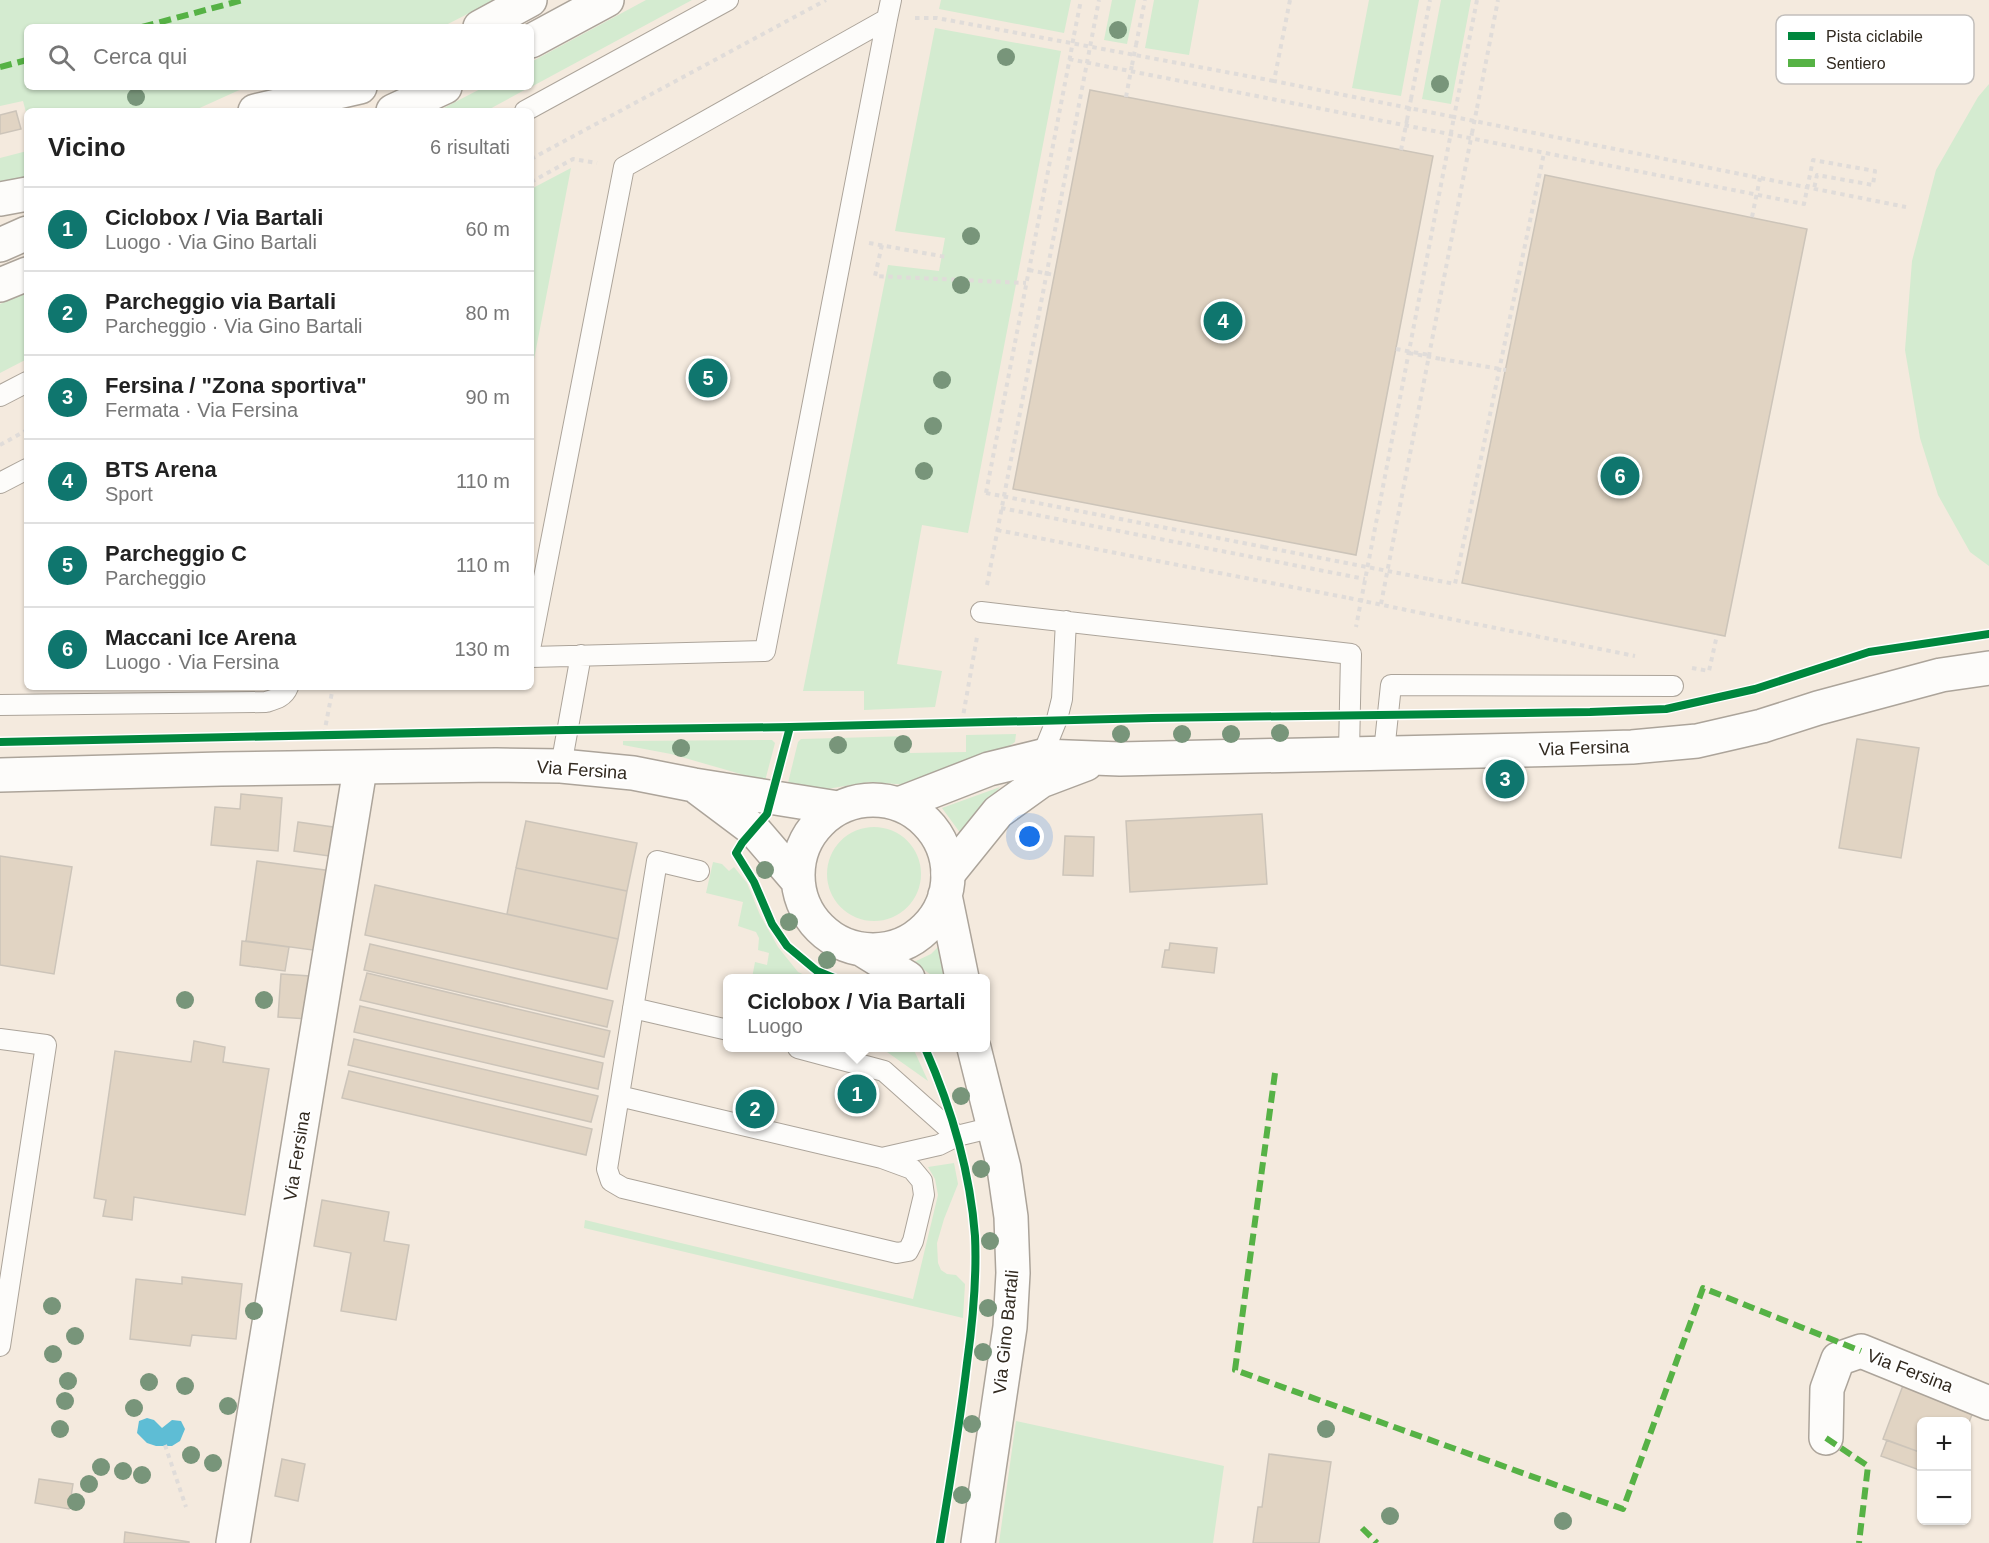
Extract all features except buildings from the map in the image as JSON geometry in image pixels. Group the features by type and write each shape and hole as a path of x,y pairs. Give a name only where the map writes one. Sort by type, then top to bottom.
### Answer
{"main road":[{"path":"486,24 530,0"},
{"path":"534,39 607,0"},
{"path":"268,108 348,90"},
{"path":"313,108 354,90"},
{"path":"400,108 438,90"},
{"path":"0,199 24,195"},
{"path":"0,245 24,234"},
{"path":"0,285 24,275"},
{"name":"Via Fersina","path":"899,804 989,769 1042,756 1098,759 1632,747 1697,741 1762,726 1818,708 1941,675 1989,668"},
{"name":"Via Fersina","path":"947,884 998,812 1041,781 1098,759"},
{"name":"Via Fersina","path":"0,775 221,769 561,766 633,773 838,808"},
{"name":"Via Fersina","path":"233,1543 360,768"},
{"name":"Via Fersina","path":"694,785 754,830 797,880"},
{"path":"902,974 861,949 842,943 824,933 811,918 802,900 797,880 800,858 807,838 820,820 838,808 858,801 879,800 899,804 918,815 934,831 944,851 961,974"},
{"path":"861,949 883,950 904,944 922,932 936,915 947,884"},
{"name":"Via Gino Bartali","path":"963,1052 983,1086"},
{"name":"Via Gino Bartali","path":"975,1052 1004,1168 1011,1218 1013,1272 1010,1327 978,1543"},
{"name":"Via Fersina","path":"1826,1438 1827,1389 1838,1359 1861,1351 1989,1403"}],"lane":[{"path":"530,108 728,0"},
{"path":"534,629 624,167 889,9"},
{"path":"534,657 765,651 889,9"},
{"path":"0,396 24,384"},
{"path":"0,483 24,471"},
{"path":"981,612 1351,654 1349,752"},
{"path":"1042,756 1057,719 1062,699 1066,621"},
{"path":"561,766 581,655"},
{"path":"1384,752 1391,685 1672,686"},
{"path":"0,705 266,702 277,699 287,690"},
{"path":"619,1096 882,1158 912,1169 922,1181 924,1195 914,1241 908,1251 897,1253 623,1188 611,1181 608,1169 619,1096 633,1008 657,861 699,871"},
{"path":"633,1008 723,1029"},
{"path":"0,1039 46,1045 9,1224 0,1346"},
{"path":"814,1052 851,1064 884,1071 957,1136"},
{"path":"882,1158 939,1145 957,1136 994,1127"}],"path":[{"path":"534,157 826,0"},
{"path":"1081,0 986,493 1455,584 1544,153"},
{"path":"962,722 981,612 1100,0"},
{"path":"1126,97 1145,0"},
{"path":"1274,81 1290,0"},
{"path":"1401,150 1430,0"},
{"path":"1351,654 1477,0"},
{"path":"1381,604 1498,0"},
{"path":"937,18 1274,81 1906,207"},
{"path":"1070,59 1407,123 1544,153 1804,204 1813,160 1875,171 1873,185 1816,175 1814,189"},
{"path":"534,180 573,159"},
{"path":"1752,217 1760,178"},
{"path":"882,246 876,276 1026,283"},
{"path":"892,247 946,257"},
{"path":"1029,270 1054,275"},
{"path":"1396,350 1429,355"},
{"path":"1408,353 1506,370"},
{"path":"0,445 24,432"},
{"path":"1001,508 1365,579"},
{"path":"997,530 1381,604 1642,658"},
{"path":"1688,667 1708,671 1717,635"},
{"path":"324,735 332,690"},
{"path":"950,722 974,721"},
{"path":"312,735 333,735"},
{"path":"165,1445 186,1507"}],"green space":[{"path":"0,0 495,0 448,24 24,24 24,90 239,90 200,108 25,108 23,101 0,106"},
{"path":"646,0 692,0 534,85 534,60"},
{"path":"941,0 1071,0 1064,33 939,9"},
{"path":"1112,0 1136,0 1127,44 1104,40"},
{"path":"1154,0 1199,0 1189,55 1145,48"},
{"path":"1369,0 1419,0 1401,96 1352,88"},
{"path":"1441,0 1471,0 1451,104 1422,99"},
{"path":"935,28 1061,51 968,533 922,525 897,664 942,671 935,707 864,710 864,691 803,691 888,265 939,271 945,238 895,231"},
{"path":"1989,84 1989,566 1970,552 1938,495 1920,438 1905,350 1912,261 1936,170 1978,97"},
{"path":"478,90 524,90 492,108 444,108"},
{"path":"24,152 24,184 0,189 0,158"},
{"path":"571,168 534,359 534,187"},
{"path":"24,293 24,361 0,373 0,304"},
{"path":"1016,734 1015,742 993,757 909,785 869,782 815,791 787,787 798,742 801,739 909,736 910,753 966,752 966,735"},
{"path":"772,740 775,743 765,781 671,754 623,745 623,741"},
{"path":"1000,787 961,834 942,808"},
{"path":"874,827 892,830 907,841 918,856 921,874 918,892 907,907 892,918 874,921 856,918 841,907 830,892 827,874 830,856 841,841 856,830"},
{"path":"713,862 722,864 729,871 734,867 747,883 760,915 778,947 798,972 802,974 753,974 755,962 767,965 769,953 758,950 759,938 756,932 738,926 743,902 706,893"},
{"path":"942,943 947,974 930,974 914,962 931,954"},
{"path":"887,1052 915,1052 928,1081"},
{"path":"954,1163 958,1184 937,1243 938,1263 941,1270 947,1274 956,1275 965,1284 963,1318 584,1228 585,1220 913,1299 938,1195 935,1179 928,1167"},
{"path":"1016,1421 1224,1466 1213,1543 999,1543"}],"water":[{"path":"147,1418 154,1420 162,1428 172,1420 181,1421 185,1429 180,1441 172,1446 156,1446 147,1443 137,1433 139,1421"}],"marked path":[{"path":"153,24 243,0"},
{"path":"0,67 24,61"},
{"path":"1275,1073 1235,1370 1623,1509 1703,1288 1861,1351"},
{"path":"1826,1438 1868,1466 1859,1543"},
{"path":"1362,1528 1377,1543"}],"cycle path":[{"path":"0,742 1666,709 1755,689 1869,652 1989,634"},
{"path":"790,727 767,814 736,853 754,882 772,924 787,946 817,971 824,974"},
{"path":"927,1052 958,1139 969,1187 975,1236 975,1284 971,1331 940,1543"}],"place":[{"name":"BTS Arena","path":"1223,321"},
{"name":"Parcheggio C","path":"708,378"},
{"name":"Maccani Ice Arena","path":"1620,476"},
{"name":"Fersina / \"Zona sportiva\"","path":"1505,779"},
{"name":"Ciclobox / Via Bartali","path":"857,1094"},
{"name":"Parcheggio via Bartali","path":"755,1109"}]}
